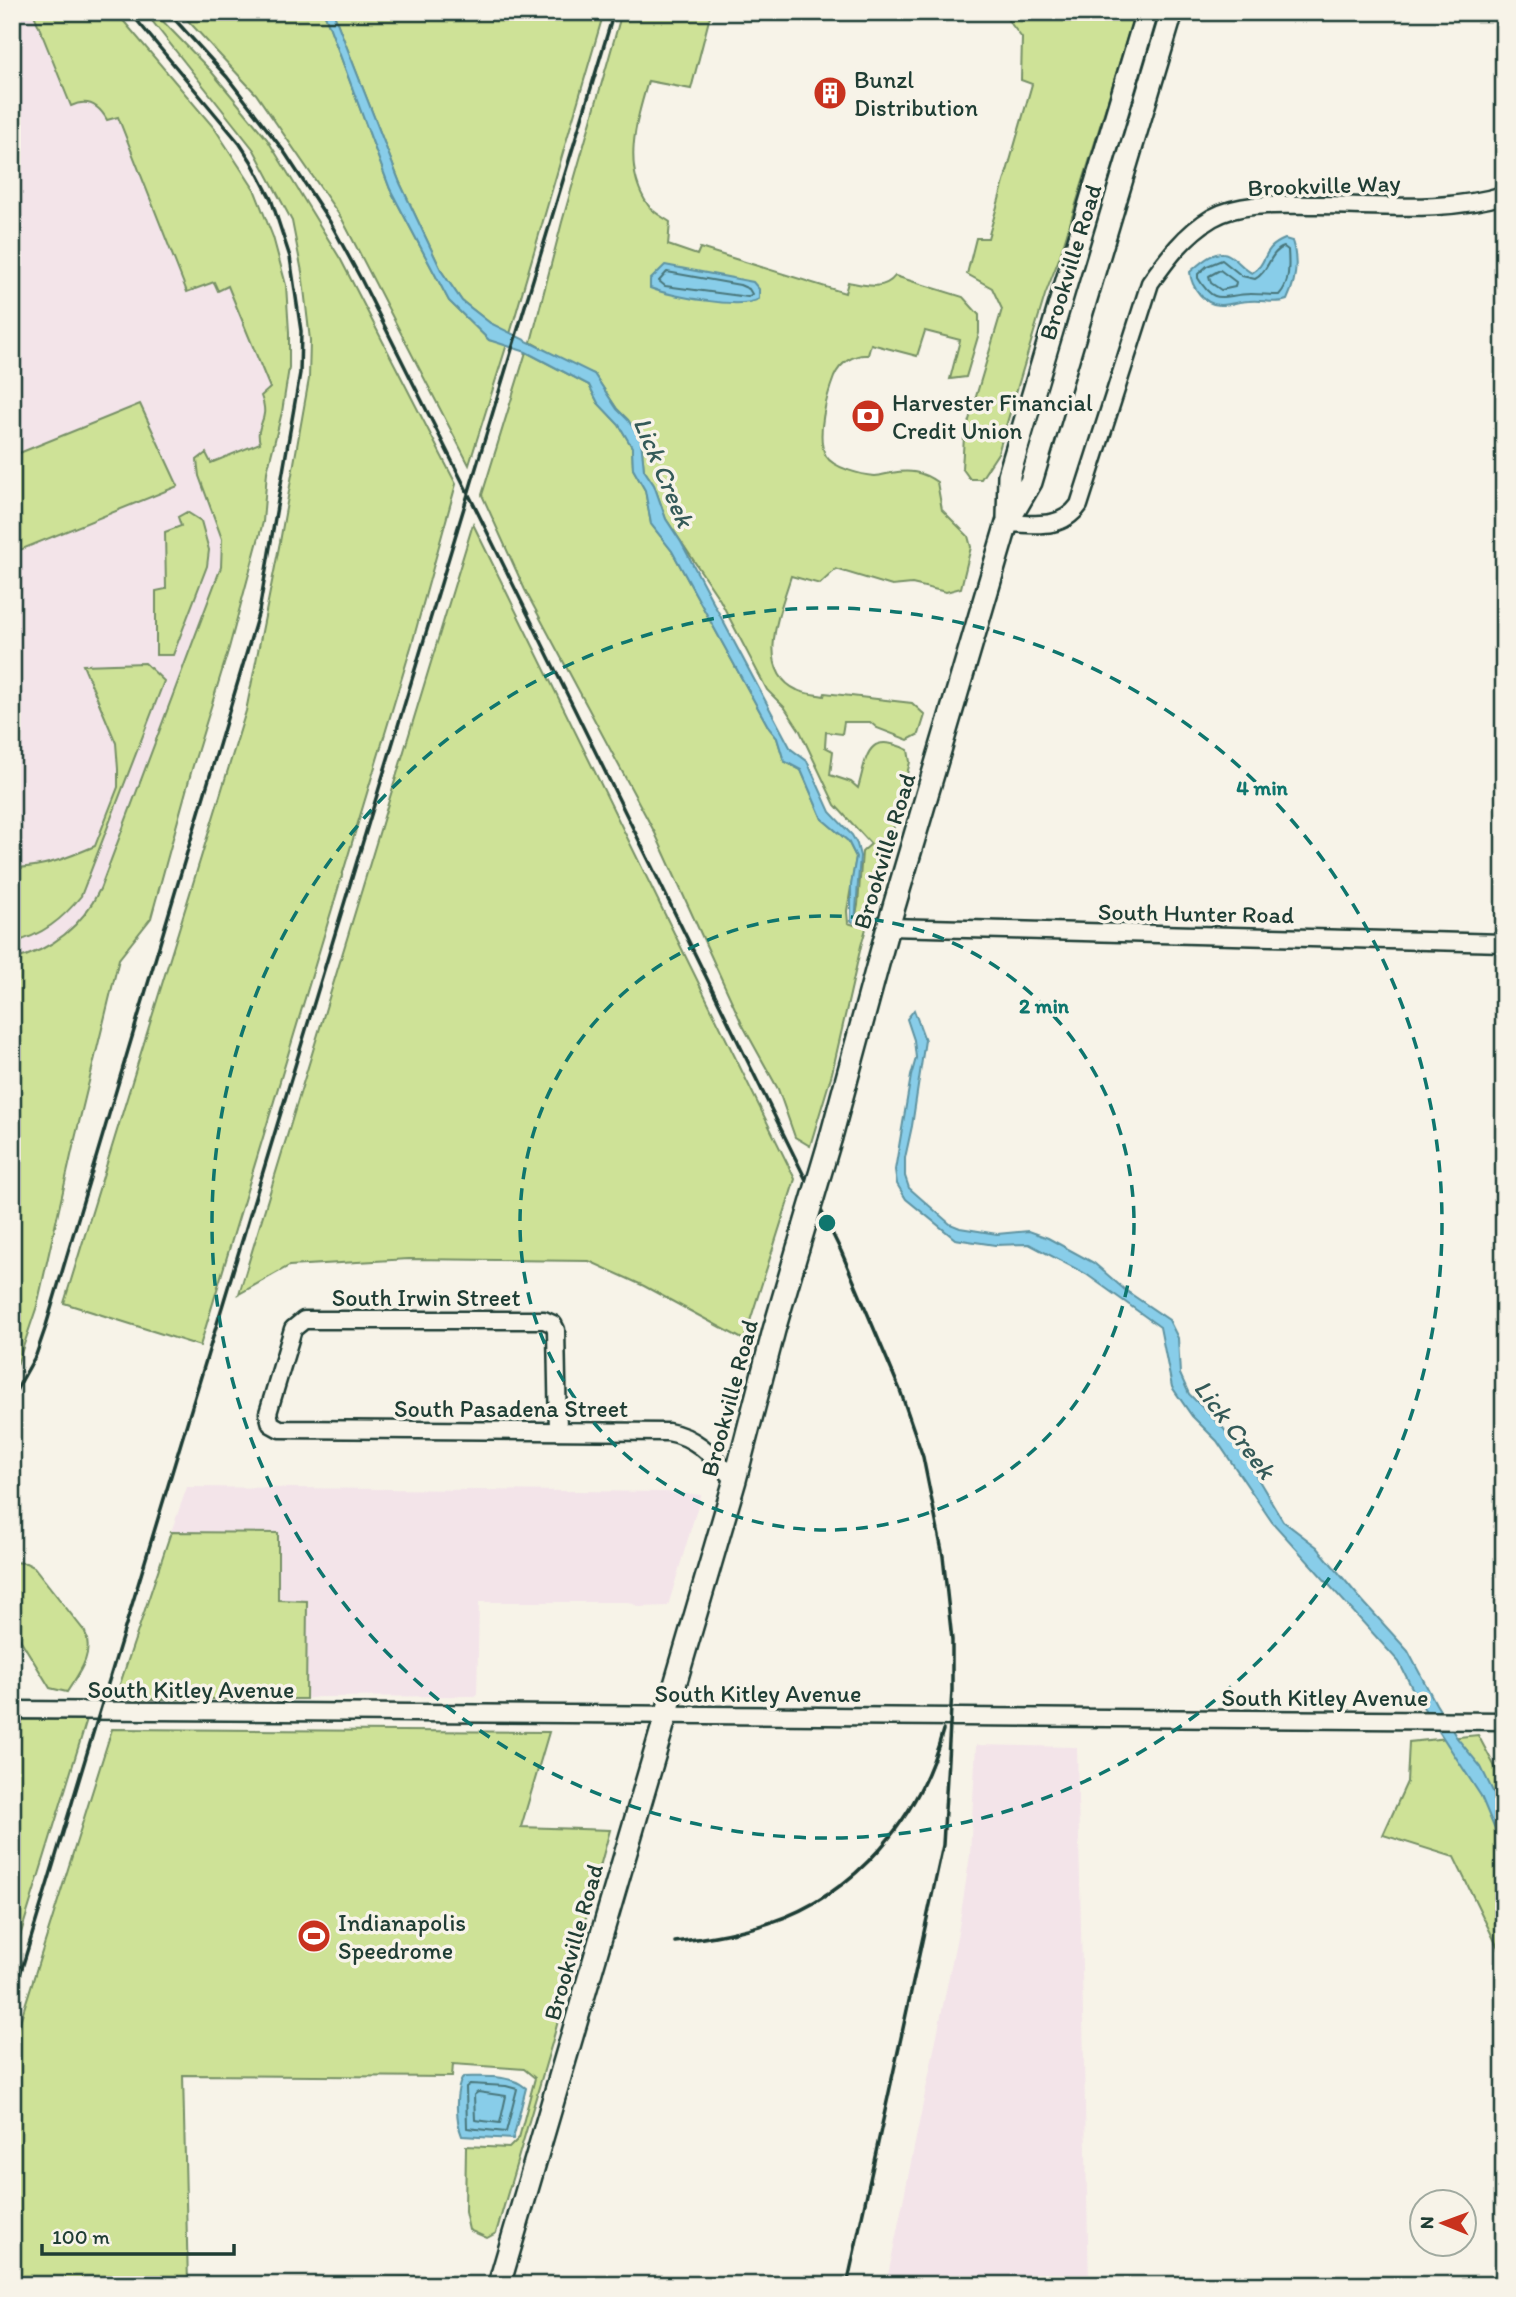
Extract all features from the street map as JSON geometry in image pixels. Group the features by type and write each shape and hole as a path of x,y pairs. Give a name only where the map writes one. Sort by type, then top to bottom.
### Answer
{"main road":[{"name":"Brookville Road","path":"1007,523 1009,475 1147,12"},
{"name":"Brookville Road","path":"499,2285 735,1480 774,1330 831,1137 888,928 1007,523 1031,482 1172,12"}],"street":[{"name":"Brookville Way","path":"1007,523 1055,523 1069,517 1079,505 1150,284 1170,255 1192,232 1214,217 1243,208 1274,204 1436,206 1504,195"},
{"name":"South Hunter Road","path":"888,928 1504,943"},
{"name":"South Irwin Street","path":"271,1424 268,1413 292,1332 303,1320 544,1320 553,1324 556,1330 558,1431"},
{"name":"South Pasadena Street","path":"271,1424 280,1429 677,1434 704,1447 735,1480"},
{"name":"South Kitley Avenue","path":"12,1710 1504,1721"}],"shaded area":[{"path":"12,12 87,12 279,368 237,534 88,925 12,984"},
{"path":"187,1487 666,1492 701,1495 668,1606 640,1607 628,1602 479,1602 477,1696 306,1699 307,1601 278,1600 278,1533 171,1532"},
{"path":"976,1745 1077,1747 1089,2285 886,2285 959,1927 970,1855"}],"green space":[{"path":"33,12 116,12 215,129 254,189 273,237 286,285 289,368 282,412 267,472 263,522 229,648 151,918 119,959 37,1306 12,1374 12,960 40,950 64,935 84,914 100,889 221,567 222,539 199,476 197,460 206,453 211,463 260,443 259,431 264,412 261,396 270,388 228,286 218,291 214,282 187,292 118,117 107,120 97,107 88,103 71,106"},
{"path":"145,12 154,12 210,70 267,139 341,260 456,484 412,644 200,1346 64,1303 246,711 309,379 310,340 302,272 292,221 254,150"},
{"path":"180,12 324,12 390,189 449,301 489,340 507,344 469,465 342,219 256,94"},
{"path":"333,12 604,12 510,334 490,323 462,301 442,272 400,183"},
{"path":"622,12 711,12 691,89 648,81 636,128 633,160 635,175 650,208 670,222 668,245 697,255 700,248 845,293 848,282 880,285 895,276 963,297 979,315 979,333 966,377 950,379 960,340 925,331 917,356 871,344 868,355 852,358 843,364 834,377 822,428 826,456 841,467 875,476 915,472 937,482 942,510 968,536 971,547 961,588 946,592 912,584 892,586 836,569 820,584 791,576 777,621 774,654 777,668 784,681 797,690 824,696 825,693 912,703 925,715 919,734 908,740 877,728 870,722 844,722 842,734 826,732 825,747 833,751 830,775 851,782 858,788 866,758 876,745 894,744 908,750 910,762 861,946 832,1073 810,1146 795,1137 778,1089 742,1024 655,833 525,590 482,495 526,352 589,385 598,403 619,425 632,447 633,469 645,490 651,524 672,551 777,738 784,761 801,770 822,819 848,841 856,857 847,911 848,923 854,925 862,852 871,844 835,805 800,731 785,708 767,690 720,600 666,519 654,485 644,470 641,440 628,420 617,409 594,374 573,366 531,342"},
{"path":"1002,12 1135,12 998,453 981,479 970,479 962,468 964,437 1002,309 992,288 967,274 976,238 988,238 1032,84 1021,80 1022,38"},
{"path":"140,404 178,486 17,551 19,560 12,563 12,456"},
{"path":"187,512 201,521 209,550 207,566 173,655 156,655 156,591 166,589 165,532 181,526 178,517"},
{"path":"473,524 795,1179 744,1340 644,1286 589,1261 409,1259 289,1266 239,1294"},
{"path":"145,663 164,681 81,896 51,926 12,943 12,868 44,864 95,846 118,787 116,743 83,665"},
{"path":"171,1532 278,1533 278,1600 307,1601 306,1699 115,1699"},
{"path":"12,1562 26,1563 34,1567 85,1632 88,1648 86,1656 67,1692 50,1688 12,1626"},
{"path":"87,1719 12,1962 12,1720"},
{"name":"Indianapolis Speedrome","path":"112,1729 549,1732 521,1827 610,1830 552,2043 496,2233 487,2238 469,2230 465,2212 466,2146 509,2148 519,2138 535,2078 524,2069 453,2064 452,2077 183,2075 188,2284 446,2276 470,2285 12,2285 12,2047"},
{"path":"1478,1735 1504,1784 1504,1960 1454,1857 1383,1835 1407,1782 1409,1742"}],"water":[{"name":"Lick Creek","path":"324,12 333,12 400,183 442,272 462,301 490,323 594,374 641,440 644,470 654,485 666,519 681,542 791,749 807,761 830,812 857,844 860,856 855,923 851,921 851,885 856,857 848,841 822,819 801,770 784,761 777,738 672,551 651,524 645,490 633,469 632,447 619,425 598,403 589,385 526,352 489,340 449,301 390,189"},
{"path":"1285,239 1292,241 1296,264 1293,286 1287,300 1215,304 1204,299 1193,284 1190,272 1214,255 1229,255 1252,273 1261,265 1272,247"},
{"path":"665,265 753,282 759,289 759,299 750,302 722,302 673,295 650,288 650,280"},
{"name":"Lick Creek","path":"914,1010 925,1040 905,1158 905,1176 909,1188 950,1224 960,1228 997,1234 1029,1231 1048,1238 1094,1263 1125,1290 1169,1320 1178,1338 1180,1374 1189,1394 1223,1428 1242,1452 1283,1521 1317,1547 1408,1651 1457,1738 1481,1767 1504,1814 1504,1851 1481,1796 1416,1696 1399,1662 1272,1522 1217,1441 1192,1416 1172,1387 1160,1327 1086,1274 1029,1244 995,1245 955,1239 906,1199 897,1184 895,1170 916,1058 907,1019"},
{"path":"463,2077 504,2078 526,2088 513,2139 462,2136 457,2106 458,2090"}],"railway":[{"path":"12,1398 36,1355 45,1329 259,611 300,373 301,331 290,257 271,199 240,144 130,12"},
{"path":"168,12 227,77 283,150 330,222 361,279 841,1251 900,1390 923,1457 943,1556 952,1640 952,1690 943,1845 847,2285"},
{"path":"12,2001 614,12"},
{"path":"675,1942 722,1935 769,1923 801,1910 830,1893 857,1872 901,1822 933,1762 943,1730"}],"place":[{"name":"Bunzl Distribution","path":"830,93"},
{"name":"Harvester Financial Credit Union","path":"868,416"},
{"name":"Indianapolis Speedrome","path":"314,1936"}]}
